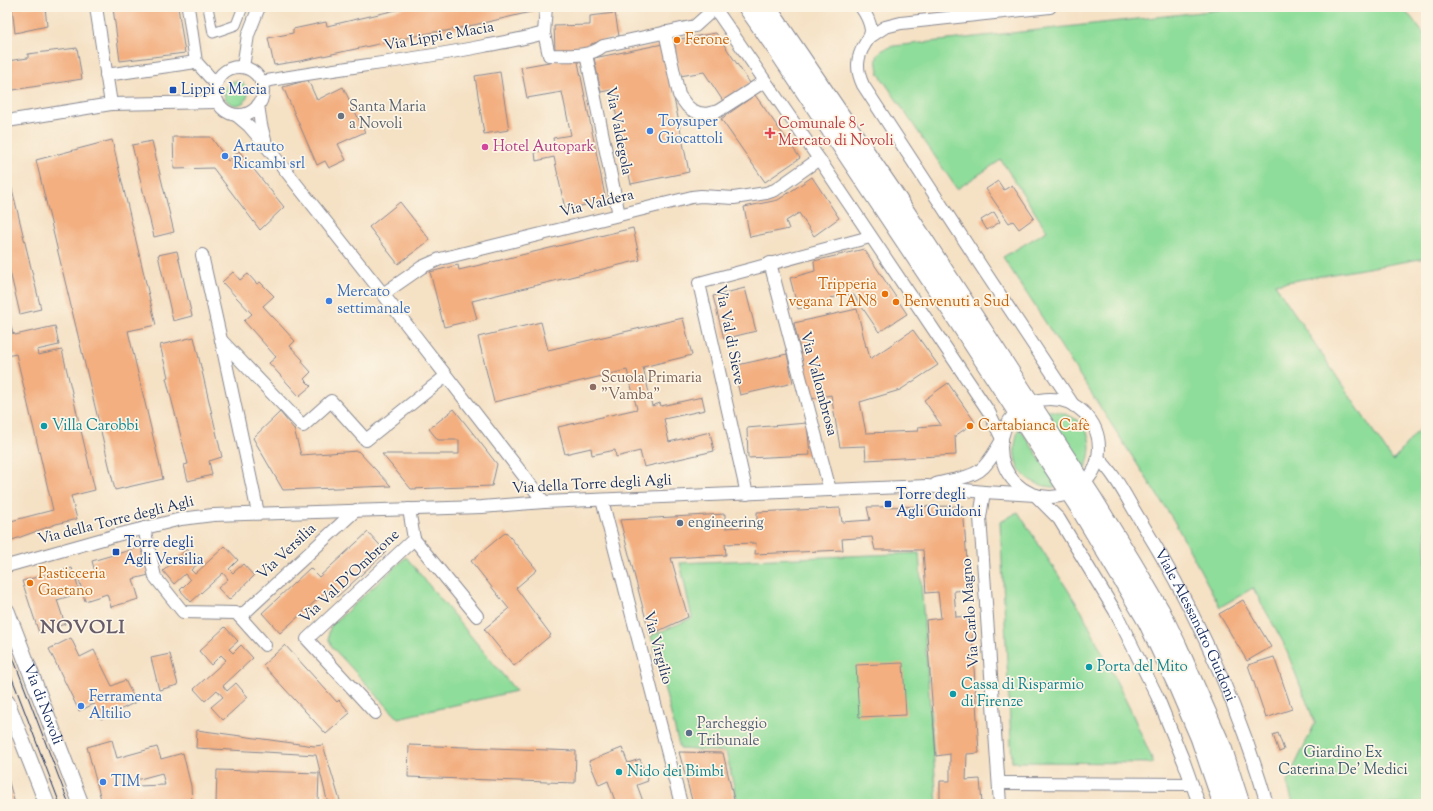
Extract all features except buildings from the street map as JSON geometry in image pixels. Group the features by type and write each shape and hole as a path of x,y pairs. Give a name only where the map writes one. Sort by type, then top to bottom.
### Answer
{"main road":[{"name":"Viale Alessandro Guidoni","path":"748,7 880,202 1024,408 1160,611 1222,748 1235,784 1240,804"},
{"name":"Viale Alessandro Guidoni","path":"766,7 897,199 1024,408"},
{"name":"Viale Alessandro Guidoni","path":"1077,488 1148,622 1179,688 1200,737 1223,804"}],"street":[{"path":"96,7 110,104"},
{"path":"188,7 196,62 216,84"},
{"path":"208,7 213,33 236,26 242,7"},
{"path":"243,68 248,35 259,7"},
{"path":"546,7 544,33 549,56 586,54 598,51 603,46 694,26 714,8 819,159 989,412 1002,439"},
{"path":"544,33 554,20 555,7"},
{"path":"862,7 870,26 870,37"},
{"path":"1035,494 1053,497 1077,488 1094,470 1098,458 1098,444 1095,431 1088,418 1074,406 982,269 863,85 859,75 857,62 870,37 885,27 901,23 1050,7"},
{"path":"665,32 679,95 692,110 706,114 718,111 765,81"},
{"name":"Via Lippi e Macia","path":"261,82 455,52 544,33"},
{"name":"Via Valdegola","path":"586,54 619,215"},
{"path":"106,75 196,62"},
{"path":"231,68 243,68 254,73 261,82 262,95 258,105 246,114 236,115 225,112 217,102 214,93 216,84 222,74 231,68"},
{"path":"7,121 110,104 217,102"},
{"path":"258,105 261,125 267,147"},
{"path":"236,115 249,126 267,147 544,502"},
{"name":"Via Valdera","path":"383,294 422,267 440,259 692,197 701,196 734,198 766,193 775,190 819,159"},
{"name":"Via Val di Sieve","path":"747,494 699,283 870,237"},
{"path":"202,255 258,513"},
{"name":"Via Vallombrosa","path":"770,263 830,490"},
{"path":"221,340 303,426 331,401 366,440 446,376"},
{"path":"1074,406 1061,401 1048,400 1024,408 1008,424 1002,439 1002,457 1008,473 1020,486 1035,494 1059,519 1115,611 1157,696 1199,804"},
{"name":"Via della Torre degli Agli","path":"927,486 970,475 978,471 990,459 1002,439"},
{"name":"Viale Alessandro Guidoni","path":"1098,458 1109,470 1158,548 1201,632 1232,703 1255,763 1267,804"},
{"name":"Via della Torre degli Agli","path":"7,566 144,528 194,517 258,513 490,506 544,502 927,486 984,492 1035,494"},
{"name":"Via Carlo Magno","path":"984,492 980,517 1000,804"},
{"name":"Via Virgilio","path":"602,500 681,804"},
{"name":"Via Val D'Ombrone","path":"375,713 307,639 414,539 409,509"},
{"name":"Via Versilia","path":"240,617 356,510"},
{"path":"144,528 155,577 183,612 236,613 265,645"},
{"path":"414,539 477,616"},
{"name":"Via di Novoli","path":"7,611 79,802"},
{"path":"7,702 47,804"},
{"path":"999,783 1192,784"}],"green space":[{"name":"Giardino Ex Caterina De' Medici","path":"1246,7 1399,7 1411,17 1426,37 1426,258 1275,284 1393,461 1426,421 1426,804 1293,804 1287,782 1315,723 1283,642 1253,588 1220,607 1174,521 1003,257 1047,231 1001,160 957,189 879,74 877,68 877,59 880,52 894,46"},
{"path":"236,81 244,85 248,93 244,101 236,105 228,101 224,93 228,85"},
{"path":"1044,410 1069,415 1085,428 1089,437 1090,447 1084,472"},
{"path":"1019,427 1058,487 1045,486 1032,481 1022,473 1018,467 1015,457 1015,448"},
{"path":"1018,512 1082,612 1131,711 1154,763 1012,762 1000,522"},
{"path":"919,553 937,804 738,804 726,752 680,749 651,636 692,618 680,563"},
{"path":"406,557 516,691 398,718 333,648 329,638 331,626"}],"tram line":[{"path":"7,642 69,804"},
{"path":"7,665 60,804"}],"place":[{"name":"Ferone","path":"677,40"},
{"name":"Lippi e Macia","path":"173,90"},
{"name":"Santa Maria a Novoli","path":"341,116"},
{"name":"Toysuper Giocattoli","path":"650,131"},
{"name":"Comunale 8 - Mercato di Novoli","path":"770,133"},
{"name":"Hotel Autopark","path":"485,147"},
{"name":"Artauto Ricambi srl","path":"225,156"},
{"name":"Tripperia vegana TAN8","path":"885,294"},
{"name":"Mercato settimanale","path":"329,301"},
{"name":"Benvenuti a Sud","path":"896,302"},
{"name":"Scuola Primaria \"Vamba\"","path":"593,387"},
{"name":"Villa Carobbi","path":"44,426"},
{"name":"Cartabianca Cafè","path":"970,426"},
{"name":"Torre degli Agli Guidoni","path":"888,504"},
{"name":"engineering","path":"680,523"},
{"name":"Torre degli Agli Versilia","path":"116,552"},
{"name":"Pasticceria Gaetano","path":"30,583"},
{"name":"Porta del Mito","path":"1089,667"},
{"name":"Cassa di Risparmio di Firenze","path":"953,694"},
{"name":"Ferramenta Altilio","path":"81,706"},
{"name":"Parcheggio Tribunale","path":"689,733"},
{"name":"Nido dei Bimbi","path":"619,772"},
{"name":"TIM","path":"103,782"}],"district":[{"name":"NOVOLI","path":"83,628"}]}
